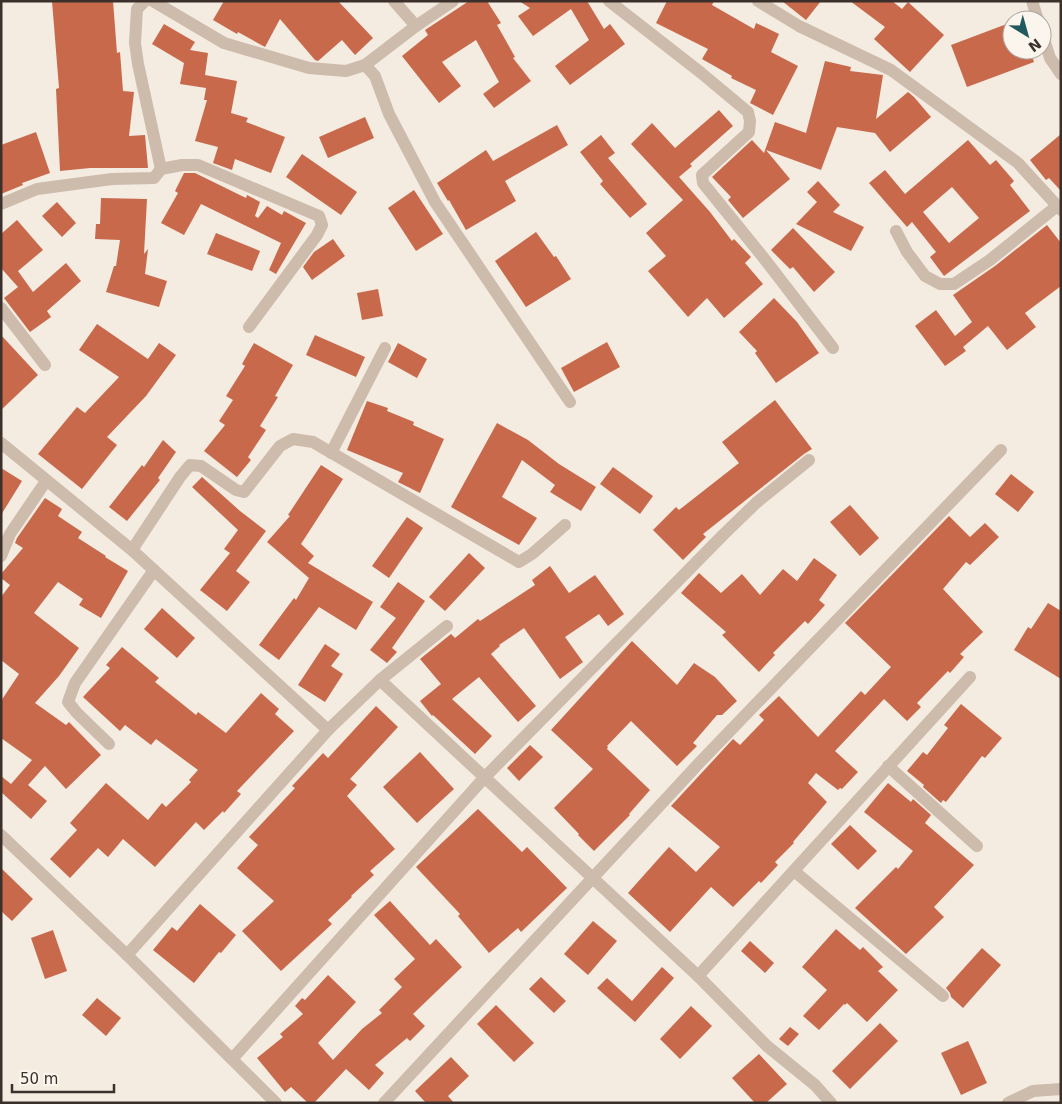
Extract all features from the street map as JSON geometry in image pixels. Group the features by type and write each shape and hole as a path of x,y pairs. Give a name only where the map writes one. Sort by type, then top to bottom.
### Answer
{"street":[{"path":"1,204 37,189 112,179 154,178 160,169 134,43 137,9 146,1"},
{"path":"153,1 224,43 309,68 346,71 364,65 453,1"},
{"path":"394,1 416,26"},
{"path":"609,1 748,112 750,120 748,132 702,175 703,183 833,348"},
{"path":"758,1 800,26 891,70 1018,163 1059,208 990,260 954,284 940,284 925,276 907,252 896,231"},
{"path":"1051,60 1061,74"},
{"path":"364,65 375,76 389,114 435,202 570,402"},
{"path":"160,169 182,165 198,165 319,216 322,225 317,235 249,327"},
{"path":"1,308 46,365"},
{"path":"331,453 385,348"},
{"path":"132,550 190,465 201,466 236,490 244,492 280,446 292,438 313,442 519,562 532,554 565,525"},
{"path":"1,443 132,550 328,730"},
{"path":"384,1103 709,753 1001,450"},
{"path":"233,1058 484,778 756,503 809,460"},
{"path":"1,556 10,534 46,481"},
{"path":"109,744 68,702 75,684 154,570"},
{"path":"127,955 328,730 380,680 447,626"},
{"path":"698,976 970,677"},
{"path":"380,680 698,976 767,1046 815,1086 831,1103"},
{"path":"888,766 977,846"},
{"path":"1,835 233,1058 276,1103"},
{"path":"794,871 943,996"},
{"path":"1008,1103 1032,1091 1061,1089"}],"building":[{"path":"52,1 113,1 117,53 120,52 123,91 134,92 129,136 145,135 148,168 90,168 60,171 56,89 59,88"},
{"path":"224,1 338,1 373,38 355,55 342,40 318,61 315,60 280,19 265,47 213,20"},
{"path":"469,1 487,1 501,23 497,25 515,57 513,58 531,81 494,108 483,94 499,82 476,40 442,62 461,86 439,103 402,56 428,35 425,30"},
{"path":"519,1 587,1 604,29 610,24 625,44 570,85 555,66 589,40 571,9 533,36 518,16 530,8"},
{"path":"667,1 714,1 712,5 754,29 756,23 779,34 771,52 798,66 773,115 750,103 756,90 731,78 732,76 702,59 708,49 656,23"},
{"path":"782,1 821,1 806,20"},
{"path":"850,1 892,1 902,9 908,2 944,35 910,72 874,39 885,27"},
{"path":"164,24 195,42 190,50 208,53 205,75 237,81 231,113 248,118 246,122 285,137 271,173 235,159 232,170 213,163 218,147 195,141 207,100 204,100 206,88 180,84 184,63 152,44"},
{"path":"1002,26 1002,60 1033,60 1034,62 967,87 951,45"},
{"path":"825,61 851,67 850,71 883,75 876,119 908,92 931,117 890,152 875,133 837,127 821,170 766,150 790,179 743,218 728,200 731,197 712,177 752,140 764,153 775,122 806,133"},
{"path":"719,110 733,126 690,164 692,166 679,177 710,212 732,241 734,239 751,257 745,263 763,284 724,318 707,298 688,317 648,271 666,256 646,233 683,200 631,144 652,123 675,148"},
{"path":"365,117 374,138 328,158 319,137"},
{"path":"557,125 568,145 505,181 516,201 466,230 437,183 486,150 493,161"},
{"path":"36,132 50,173 22,183 23,185 1,194 1,145"},
{"path":"1061,134 1061,191 1049,178 1046,180 1030,160"},
{"path":"601,135 615,153 608,158 647,204 630,218 600,184 603,181 580,152"},
{"path":"968,140 990,165 996,160 1014,181 1010,185 1030,211 944,276 930,257 936,252 912,222 907,227 869,183 885,170 905,194","holes":["952,187 979,218 949,243 923,212"]},
{"path":"302,154 357,192 341,215 286,177"},
{"path":"184,173 195,173 246,198 247,195 260,202 255,216 258,218 267,206 282,215 284,211 306,223 276,274 269,270 281,243 201,204 184,235 161,223 178,193 175,191"},
{"path":"818,181 840,205 833,212 864,227 851,251 796,224 817,202 807,192"},
{"path":"414,190 443,234 416,251 388,208"},
{"path":"101,198 147,199 144,254 148,249 145,274 167,281 159,307 106,292 114,266 116,266 120,240 95,239 96,224 100,224"},
{"path":"57,202 76,223 62,237 42,216"},
{"path":"17,220 43,250 18,271 33,292 66,263 81,281 47,311 51,317 30,332 4,298 18,287 1,268 1,234"},
{"path":"1047,225 1061,243 1061,286 1025,313 1036,327 1007,350 988,326 963,347 966,351 945,366 915,326 936,310 955,336 972,322 953,295 995,266"},
{"path":"793,228 835,272 814,292 793,267 790,269 771,250"},
{"path":"536,232 554,257 556,256 571,279 526,307 495,261"},
{"path":"216,233 260,251 252,271 207,254"},
{"path":"333,239 345,256 312,280 303,267 314,252"},
{"path":"378,289 383,316 362,320 357,293"},
{"path":"774,298 797,322 819,353 776,383 755,353 757,351 739,332"},
{"path":"97,324 148,359 159,343 176,355 146,396 107,437 117,445 82,489 38,454 77,407 85,413 119,377 79,350"},
{"path":"1,335 38,375 1,410"},
{"path":"315,335 365,357 356,377 306,355"},
{"path":"607,342 620,367 574,392 561,368"},
{"path":"254,343 293,365 275,396 278,397 260,426 266,430 248,457 251,460 237,477 204,451 225,425 219,421 233,400 226,396 245,366 242,364"},
{"path":"398,343 427,359 417,378 388,362"},
{"path":"775,400 812,449 703,534 706,537 683,560 653,530 676,507 679,510 739,463 722,442"},
{"path":"367,401 388,408 387,411 414,422 413,425 444,439 420,493 398,482 403,473 347,450"},
{"path":"497,423 528,440 559,464 596,487 581,511 550,492 555,485 522,460 502,497 537,518 519,545 451,507"},
{"path":"163,440 176,452 158,478 160,480 127,521 109,507 142,465 144,467"},
{"path":"321,465 343,479 301,544 314,556 308,563 373,602 356,630 319,607 279,660 259,645 294,598 296,600 309,578 267,542 290,516 288,515"},
{"path":"613,467 653,496 640,514 600,484"},
{"path":"1,468 22,481 1,515"},
{"path":"1011,474 1034,492 1018,512 995,494"},
{"path":"202,477 266,531 236,571 250,582 227,611 200,590 230,553 224,549 238,530 192,487"},
{"path":"45,498 62,509 58,516 82,532 78,538 128,571 101,618 79,605 83,599 58,582 34,613 79,648 59,676 35,703 66,725 69,722 101,755 66,789 45,766 28,785 47,801 31,819 1,792 1,776 11,784 32,760 1,738 1,701 19,674 1,660 1,597 10,585 1,578 1,574 23,548 15,543 17,538"},
{"path":"850,505 879,538 860,556 830,522"},
{"path":"949,516 970,537 985,523 999,537 970,565 966,562 943,589 983,632 960,654 964,657 950,673 948,671 917,703 921,707 907,721 884,699 835,751 858,772 842,789 838,790 816,773 808,783 827,802 794,843 775,862 778,865 761,883 759,881 733,907 711,887 670,932 628,893 669,847 696,872 720,847 671,806 733,739 740,745 764,720 759,715 779,696 818,737 861,691 865,695 891,667 845,623"},
{"path":"407,517 423,528 389,578 372,566"},
{"path":"469,553 485,568 445,611 429,597"},
{"path":"814,558 837,575 819,600 825,605 808,624 805,621 773,653 775,655 759,672 722,635 726,632 681,593 699,573 721,593 742,574 760,595 783,569 797,581"},
{"path":"550,566 569,593 595,575 624,614 608,626 599,614 565,637 583,662 560,679 524,628 499,645 491,654 536,706 518,722 479,677 452,699 492,736 475,754 432,716 420,701 441,684 420,659 451,634 455,638 478,619 480,621 535,585 532,580"},
{"path":"398,582 425,601 392,648 397,652 387,663 370,650 396,618 380,607"},
{"path":"1048,603 1061,611 1061,679 1014,650 1028,627 1031,629"},
{"path":"162,608 195,638 177,658 144,629"},
{"path":"632,641 677,685 694,663 715,677 737,701 722,715 717,715 693,743 697,746 677,766 631,721 607,746 607,749 650,790 630,815 594,851 554,808 593,769 551,730"},
{"path":"325,644 340,654 331,666 343,674 325,702 298,685"},
{"path":"122,647 159,678 155,682 196,715 198,712 226,733 261,693 279,709 275,714 294,731 237,791 241,794 224,813 223,811 204,830 196,822 155,867 123,839 108,857 98,848 70,878 50,859 77,830 70,823 106,783 148,820 162,803 166,807 191,782 189,780 198,770 156,739 151,745 125,725 120,731 83,697 110,668 106,665"},
{"path":"961,704 1002,738 985,758 982,756 946,802 943,800 941,803 907,771 923,752 927,755 948,728 944,725"},
{"path":"376,706 398,727 350,779 357,785 347,796 395,849 370,871 374,875 328,920 332,924 281,971 242,931 274,901 237,868 258,845 249,837 295,788 292,786 323,753 328,758"},
{"path":"530,745 543,757 519,781 507,768"},
{"path":"420,752 454,789 417,823 383,787"},
{"path":"888,783 911,802 913,799 931,815 925,823 974,865 934,907 944,917 906,954 855,908 896,867 898,869 913,851 864,812"},
{"path":"478,809 522,852 527,847 567,888 521,932 518,928 489,953 458,916 460,914 416,867"},
{"path":"850,825 877,851 858,870 831,844"},
{"path":"1,868 33,899 12,921 1,911"},
{"path":"390,901 430,945 436,939 462,967 413,1014 425,1026 410,1041 407,1038 375,1065 384,1073 369,1090 346,1069 314,1103 308,1103 291,1087 285,1092 257,1058 283,1037 280,1034 303,1014 295,1006 302,998 305,1000 328,975 356,1002 318,1043 333,1060 362,1029 382,1013 379,1010 402,987 394,979 415,959 374,915"},
{"path":"200,904 236,935 221,953 219,952 194,983 153,950 172,927 177,931"},
{"path":"593,921 617,941 588,975 564,954"},
{"path":"836,929 860,950 863,947 883,967 878,971 898,990 867,1022 847,1003 819,1030 803,1016 827,990 802,967"},
{"path":"53,930 67,971 45,979 31,938"},
{"path":"750,941 774,963 765,973 741,951"},
{"path":"982,948 1001,965 963,1008 951,997 946,988"},
{"path":"662,967 674,978 635,1022 597,988 607,978 632,1001"},
{"path":"541,977 566,1001 554,1013 529,989"},
{"path":"97,998 121,1018 106,1036 82,1015"},
{"path":"496,1005 534,1043 514,1062 477,1024"},
{"path":"691,1006 712,1026 680,1059 660,1039"},
{"path":"880,1023 898,1041 850,1089 832,1071"},
{"path":"790,1027 799,1034 788,1046 779,1039"},
{"path":"968,1041 987,1083 961,1095 941,1053"},
{"path":"759,1054 787,1084 766,1103 755,1103 732,1078"},
{"path":"451,1057 469,1076 448,1096 454,1103 426,1103 415,1091"}]}
